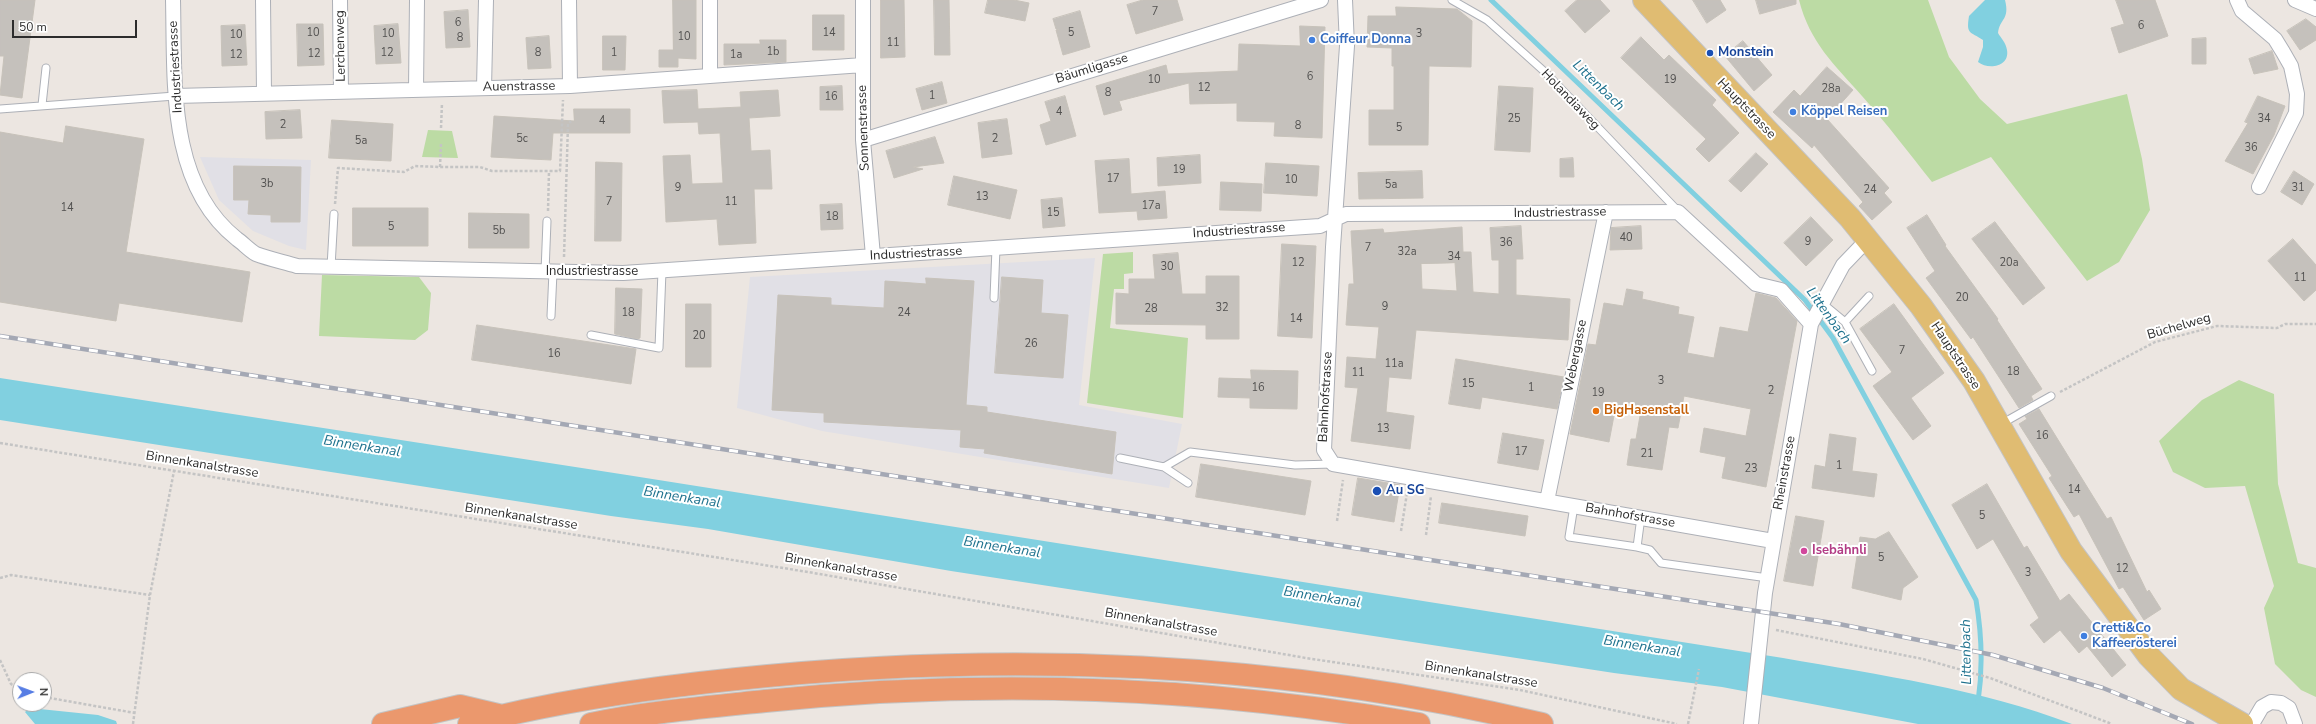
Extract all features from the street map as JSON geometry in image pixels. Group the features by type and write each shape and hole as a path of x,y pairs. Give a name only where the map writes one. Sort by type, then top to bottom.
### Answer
{"highway":[{"path":"469,724 501,716 691,684 795,673 882,667 1072,665 1266,677 1364,690 1491,712 1542,724"},
{"path":"591,724 696,708 826,695 984,687 1161,694 1260,702 1348,712 1420,724"},
{"path":"690,724 794,712 826,695"},
{"path":"383,724 460,706 501,716"}],"main road":[{"name":"Hauptstrasse","path":"1644,0 1850,218 1868,239 1974,381 2071,551 2149,656 2182,689 2242,724"}],"street":[{"name":"Industriestrasse","path":"173,0 175,96 184,150 200,199 225,229 256,253 297,266 623,274 1270,228 1320,226 1346,214 1678,212"},
{"path":"263,0 264,94"},
{"name":"Lerchenweg","path":"340,0 342,92"},
{"path":"416,90 417,0"},
{"path":"484,88 486,0"},
{"path":"567,86 569,0"},
{"path":"710,0 710,76"},
{"name":"Sonnenstrasse","path":"863,0 864,140 873,256"},
{"name":"Bäumligasse","path":"864,140 1321,0"},
{"name":"Bahnhofstrasse","path":"1345,0 1347,46 1336,218 1324,450 1333,464 1433,480 1773,541"},
{"path":"2237,0 2242,11 2275,39 2291,66 2298,94 2296,113 2259,187"},
{"path":"2295,0 2316,9"},
{"name":"Auenstrasse","path":"175,96 567,86 863,65"},
{"name":"Webergasse","path":"1547,501 1606,212"},
{"path":"1678,212 1756,284 1781,290 1811,324"},
{"name":"Rheinstrasse","path":"1751,724 1773,541 1811,324 1842,265 1868,239"},
{"path":"2252,724 2262,708 2271,702 2281,703 2289,708 2295,724"}],"lane":[{"name":"Holandiaweg","path":"1452,0 1488,20 1546,73 1678,212"},
{"path":"42,106 46,68"},
{"path":"0,109 175,96"},
{"path":"331,267 334,214"},
{"path":"547,221 551,316"},
{"path":"994,298 996,248"},
{"path":"591,335 659,348 662,271"},
{"path":"1845,322 1869,296"},
{"path":"1821,303 1845,322 1872,371"},
{"path":"1999,425 2051,396"},
{"path":"1164,467 1190,452 1295,465 1333,464"},
{"path":"1120,458 1164,467 1188,483"},
{"path":"1574,506 1569,537 1650,550 1661,563 1712,572 1768,578"},
{"path":"1637,547 1642,518"}],"path":[{"path":"334,214 338,168 404,172 415,166 480,167 492,171 560,171 567,86"},
{"path":"441,120 441,128"},
{"path":"564,260 568,124 571,121"},
{"path":"440,167 441,143"},
{"path":"547,221 549,171"},
{"name":"Büchelweg","path":"2063,390 2155,342 2217,326 2277,328 2285,324 2316,324"},
{"name":"Binnenkanalstrasse","path":"0,443 801,571 1306,658 1520,690 1678,724"},
{"path":"134,724 150,595 174,471"},
{"path":"1337,521 1344,474"},
{"path":"1401,531 1409,476"},
{"path":"1426,535 1433,480"},
{"path":"0,578 11,575 150,595"},
{"path":"1762,629 1923,659 1990,678 2112,724"},
{"path":"0,660 12,685"},
{"path":"1688,724 1699,669"},
{"path":"52,699 135,713"}],"shaded area":[{"path":"200,157 311,160 306,250 289,246 253,231 219,200"},
{"path":"1095,258 1079,405 1182,424 1169,488 822,431 737,408 750,277"}],"green space":[{"path":"1799,0 1928,0 1949,57 1980,99 2007,124 2127,94 2142,159 2150,210 2119,262 2087,281 1991,157 1932,182 1880,117 1824,52 1810,29"},
{"path":"428,130 452,131 458,158 422,157"},
{"path":"1133,252 1133,273 1124,274 1124,289 1114,289 1110,328 1188,338 1183,418 1087,403 1103,254"},
{"path":"322,275 419,277 431,293 428,330 415,340 319,336"},
{"path":"2239,380 2274,394 2278,484 2298,563 2316,568 2316,697 2301,690 2275,664 2264,608 2274,586 2245,486 2205,488 2173,472 2159,441 2202,400"}],"water":[{"path":"1985,0 2005,0 2006,7 2006,15 1998,33 2006,45 2007,56 2002,63 1992,66 1987,66 1978,62 1983,47 1983,40 1970,32 1968,26 1969,16"},
{"name":"Binnenkanal","path":"0,378 627,475 1783,658 1893,677 1966,692 2002,701 2072,724 1918,724 1722,687 1614,673 951,571 708,529 611,516 0,420"},
{"path":"52,710 98,715 116,721 117,724 35,724 25,712 52,712"}],"building":[{"path":"0,0 35,0 22,98 0,95 4,56 0,56"},
{"path":"673,0 696,0 696,59 678,58 678,67 659,67 659,50 673,50"},
{"path":"881,0 904,0 905,57 881,58"},
{"path":"934,0 949,0 950,55 935,55"},
{"path":"988,0 1014,0 1029,3 1025,21 985,13"},
{"path":"1143,0 1177,0 1183,20 1136,34 1127,5"},
{"path":"1577,0 1600,0 1610,11 1585,33 1565,11"},
{"path":"1693,0 1720,0 1726,10 1707,23"},
{"path":"1756,0 1796,0 1796,4 1760,14"},
{"path":"2116,0 2155,0 2168,36 2119,53 2111,28 2124,24"},
{"path":"1396,7 1457,9 1472,21 1471,67 1429,66 1428,145 1369,145 1369,110 1394,110 1394,66 1392,66 1392,48 1367,47 1368,16 1396,16"},
{"path":"468,10 470,47 446,48 444,12"},
{"path":"1080,11 1090,47 1063,55 1056,30 1059,30 1056,29 1053,19"},
{"path":"813,15 844,15 844,50 813,50"},
{"path":"2306,19 2316,27 2316,40 2300,50 2287,31"},
{"path":"297,24 323,24 324,65 298,66"},
{"path":"398,24 401,63 376,64 374,26"},
{"path":"245,25 247,65 222,66 221,26"},
{"path":"1300,26 1325,27 1322,138 1274,136 1275,122 1237,121 1237,103 1190,104 1189,83 1119,101 1122,110 1104,115 1096,86 1166,65 1168,74 1238,71 1239,44 1300,46"},
{"path":"549,36 551,68 528,69 526,38"},
{"path":"603,36 626,36 625,70 603,70"},
{"path":"1641,37 1664,60 1669,55 1716,100 1712,105 1739,133 1709,162 1696,149 1706,139 1621,58"},
{"path":"2206,38 2206,64 2192,64 2192,39"},
{"path":"760,40 786,40 786,62 724,65 724,44 760,44"},
{"path":"1743,41 1772,75 1754,91 1725,56"},
{"path":"2272,51 2278,69 2254,74 2249,59"},
{"path":"1827,67 1853,90 1827,119 1889,188 1884,193 1892,202 1872,220 1859,206 1863,202 1814,145 1812,148 1773,112 1794,90 1800,96"},
{"path":"942,82 947,103 922,110 916,89"},
{"path":"842,86 843,110 820,110 820,87"},
{"path":"1499,86 1533,88 1530,152 1495,150"},
{"path":"697,90 698,109 741,107 740,92 778,90 780,116 749,118 751,151 770,150 772,189 754,189 756,243 719,245 717,219 666,222 663,156 690,155 692,184 723,183 720,133 699,134 698,122 664,123 662,91"},
{"path":"1065,96 1076,136 1046,145 1040,125 1051,121 1045,102"},
{"path":"2258,96 2285,106 2274,135 2253,174 2225,161 2248,123 2245,122"},
{"path":"574,109 630,109 630,133 553,133 551,160 491,157 494,116 574,121"},
{"path":"300,110 302,138 266,139 265,112"},
{"path":"1007,119 1012,154 982,158 978,123"},
{"path":"332,120 393,124 391,161 329,158"},
{"path":"66,126 144,139 126,252 250,272 242,322 119,303 116,321 0,302 0,132 63,143"},
{"path":"935,137 944,163 913,167 923,169 894,178 886,151"},
{"path":"1756,153 1768,164 1741,192 1729,181"},
{"path":"1200,155 1201,183 1158,186 1157,158"},
{"path":"1573,158 1574,177 1560,177 1560,159"},
{"path":"1129,159 1131,194 1165,191 1167,218 1138,220 1137,211 1099,213 1095,161"},
{"path":"596,162 622,163 621,241 595,241"},
{"path":"1266,163 1319,166 1317,196 1264,193"},
{"path":"234,166 301,167 300,222 271,222 271,215 248,214 249,200 234,200"},
{"path":"1422,171 1423,198 1359,199 1358,173"},
{"path":"2294,171 2314,184 2302,205 2281,192"},
{"path":"954,176 1017,190 1010,219 948,205"},
{"path":"1221,182 1262,184 1261,211 1220,210"},
{"path":"1062,198 1065,226 1043,228 1041,200"},
{"path":"842,204 843,229 821,230 820,205"},
{"path":"353,208 428,208 428,246 353,246"},
{"path":"469,213 529,214 529,248 469,248"},
{"path":"1927,215 1946,245 1945,246 1998,319 1997,320 2042,389 2031,396 2033,400 2019,408 1973,337 1971,339 1926,278 1935,271 1907,228"},
{"path":"1811,217 1833,240 1806,266 1784,243"},
{"path":"1995,222 2045,288 2023,305 1972,239"},
{"path":"1521,226 1523,259 1516,259 1516,295 1570,299 1568,340 1416,330 1411,379 1389,377 1386,412 1414,416 1410,449 1351,441 1358,388 1345,387 1347,357 1376,359 1379,327 1346,325 1349,284 1354,284 1351,231 1383,229 1384,233 1462,227 1463,252 1471,252 1473,292 1499,294 1499,260 1492,260 1490,228","holes":["1455,263 1457,291 1422,289 1421,264"]},
{"path":"1641,226 1642,249 1610,250 1611,228"},
{"path":"2293,239 2316,265 2316,290 2304,301 2268,261"},
{"path":"1282,244 1316,246 1312,338 1278,336"},
{"path":"1178,253 1182,294 1206,294 1206,276 1239,276 1239,339 1206,339 1206,325 1116,324 1116,293 1129,294 1129,279 1155,279 1153,255"},
{"path":"1002,277 1043,280 1041,313 1068,315 1063,378 995,373"},
{"path":"926,278 974,281 966,405 987,407 987,412 1116,432 1112,474 984,453 985,449 960,447 961,430 824,422 824,413 772,410 778,295 831,298 831,305 884,308 885,281 926,284"},
{"path":"616,288 642,289 640,338 637,339 615,334"},
{"path":"1627,289 1643,292 1642,299 1679,307 1678,314 1694,317 1687,353 1714,358 1720,327 1748,332 1756,293 1776,298 1797,321 1766,487 1722,478 1726,457 1700,452 1704,428 1746,436 1751,409 1684,396 1678,428 1669,427 1662,470 1627,465 1631,439 1636,439 1641,410 1616,405 1609,442 1570,434 1588,344 1596,345 1604,303 1623,306"},
{"path":"686,304 711,304 711,367 686,367"},
{"path":"1894,304 1944,373 1911,398 1931,426 1913,440 1873,386 1892,372 1860,329"},
{"path":"477,325 636,349 631,384 472,360"},
{"path":"1456,359 1564,377 1557,409 1482,397 1480,409 1449,404"},
{"path":"1251,370 1298,371 1297,409 1250,408 1250,398 1218,397 1219,378 1251,379"},
{"path":"2039,409 2107,519 2111,517 2147,592 2149,590 2161,609 2144,620 2123,587 2119,589 2079,514 2074,517 2049,478 2052,476 2019,424 2027,419 2025,416"},
{"path":"1503,433 1544,440 1538,470 1498,463"},
{"path":"1830,434 1856,438 1852,471 1877,474 1874,497 1812,488 1815,465 1825,467"},
{"path":"1201,464 1311,481 1305,515 1196,497"},
{"path":"1358,478 1400,485 1394,522 1352,515"},
{"path":"1987,484 2024,548 2027,546 2060,601 2069,594 2126,665 2112,677 2087,646 2079,653 2060,630 2044,643 2030,625 2039,618 1993,539 1977,549 1952,505"},
{"path":"1442,503 1528,516 1525,536 1439,523"},
{"name":"Isebähnli","path":"1796,516 1824,521 1813,586 1784,581"},
{"path":"1889,532 1918,577 1903,588 1901,600 1852,588 1860,537 1875,539"}],"waterway":[{"name":"Littenbach","path":"1491,0 1805,300 1833,338 1976,600 1980,626 1981,651 1981,677 1978,702"}],"railway":[{"path":"0,336 1839,624 1993,655 2103,688 2192,724"}],"place":[{"name":"Coiffeur Donna","path":"1312,40"},
{"name":"Monstein","path":"1710,53"},
{"name":"Köppel Reisen","path":"1793,112"},
{"name":"BigHasenstall","path":"1596,411"},
{"name":"Au SG","path":"1377,491"},
{"name":"Isebähnli","path":"1804,551"},
{"name":"Cretti&Co Kaffeerösterei","path":"2084,636"}]}
